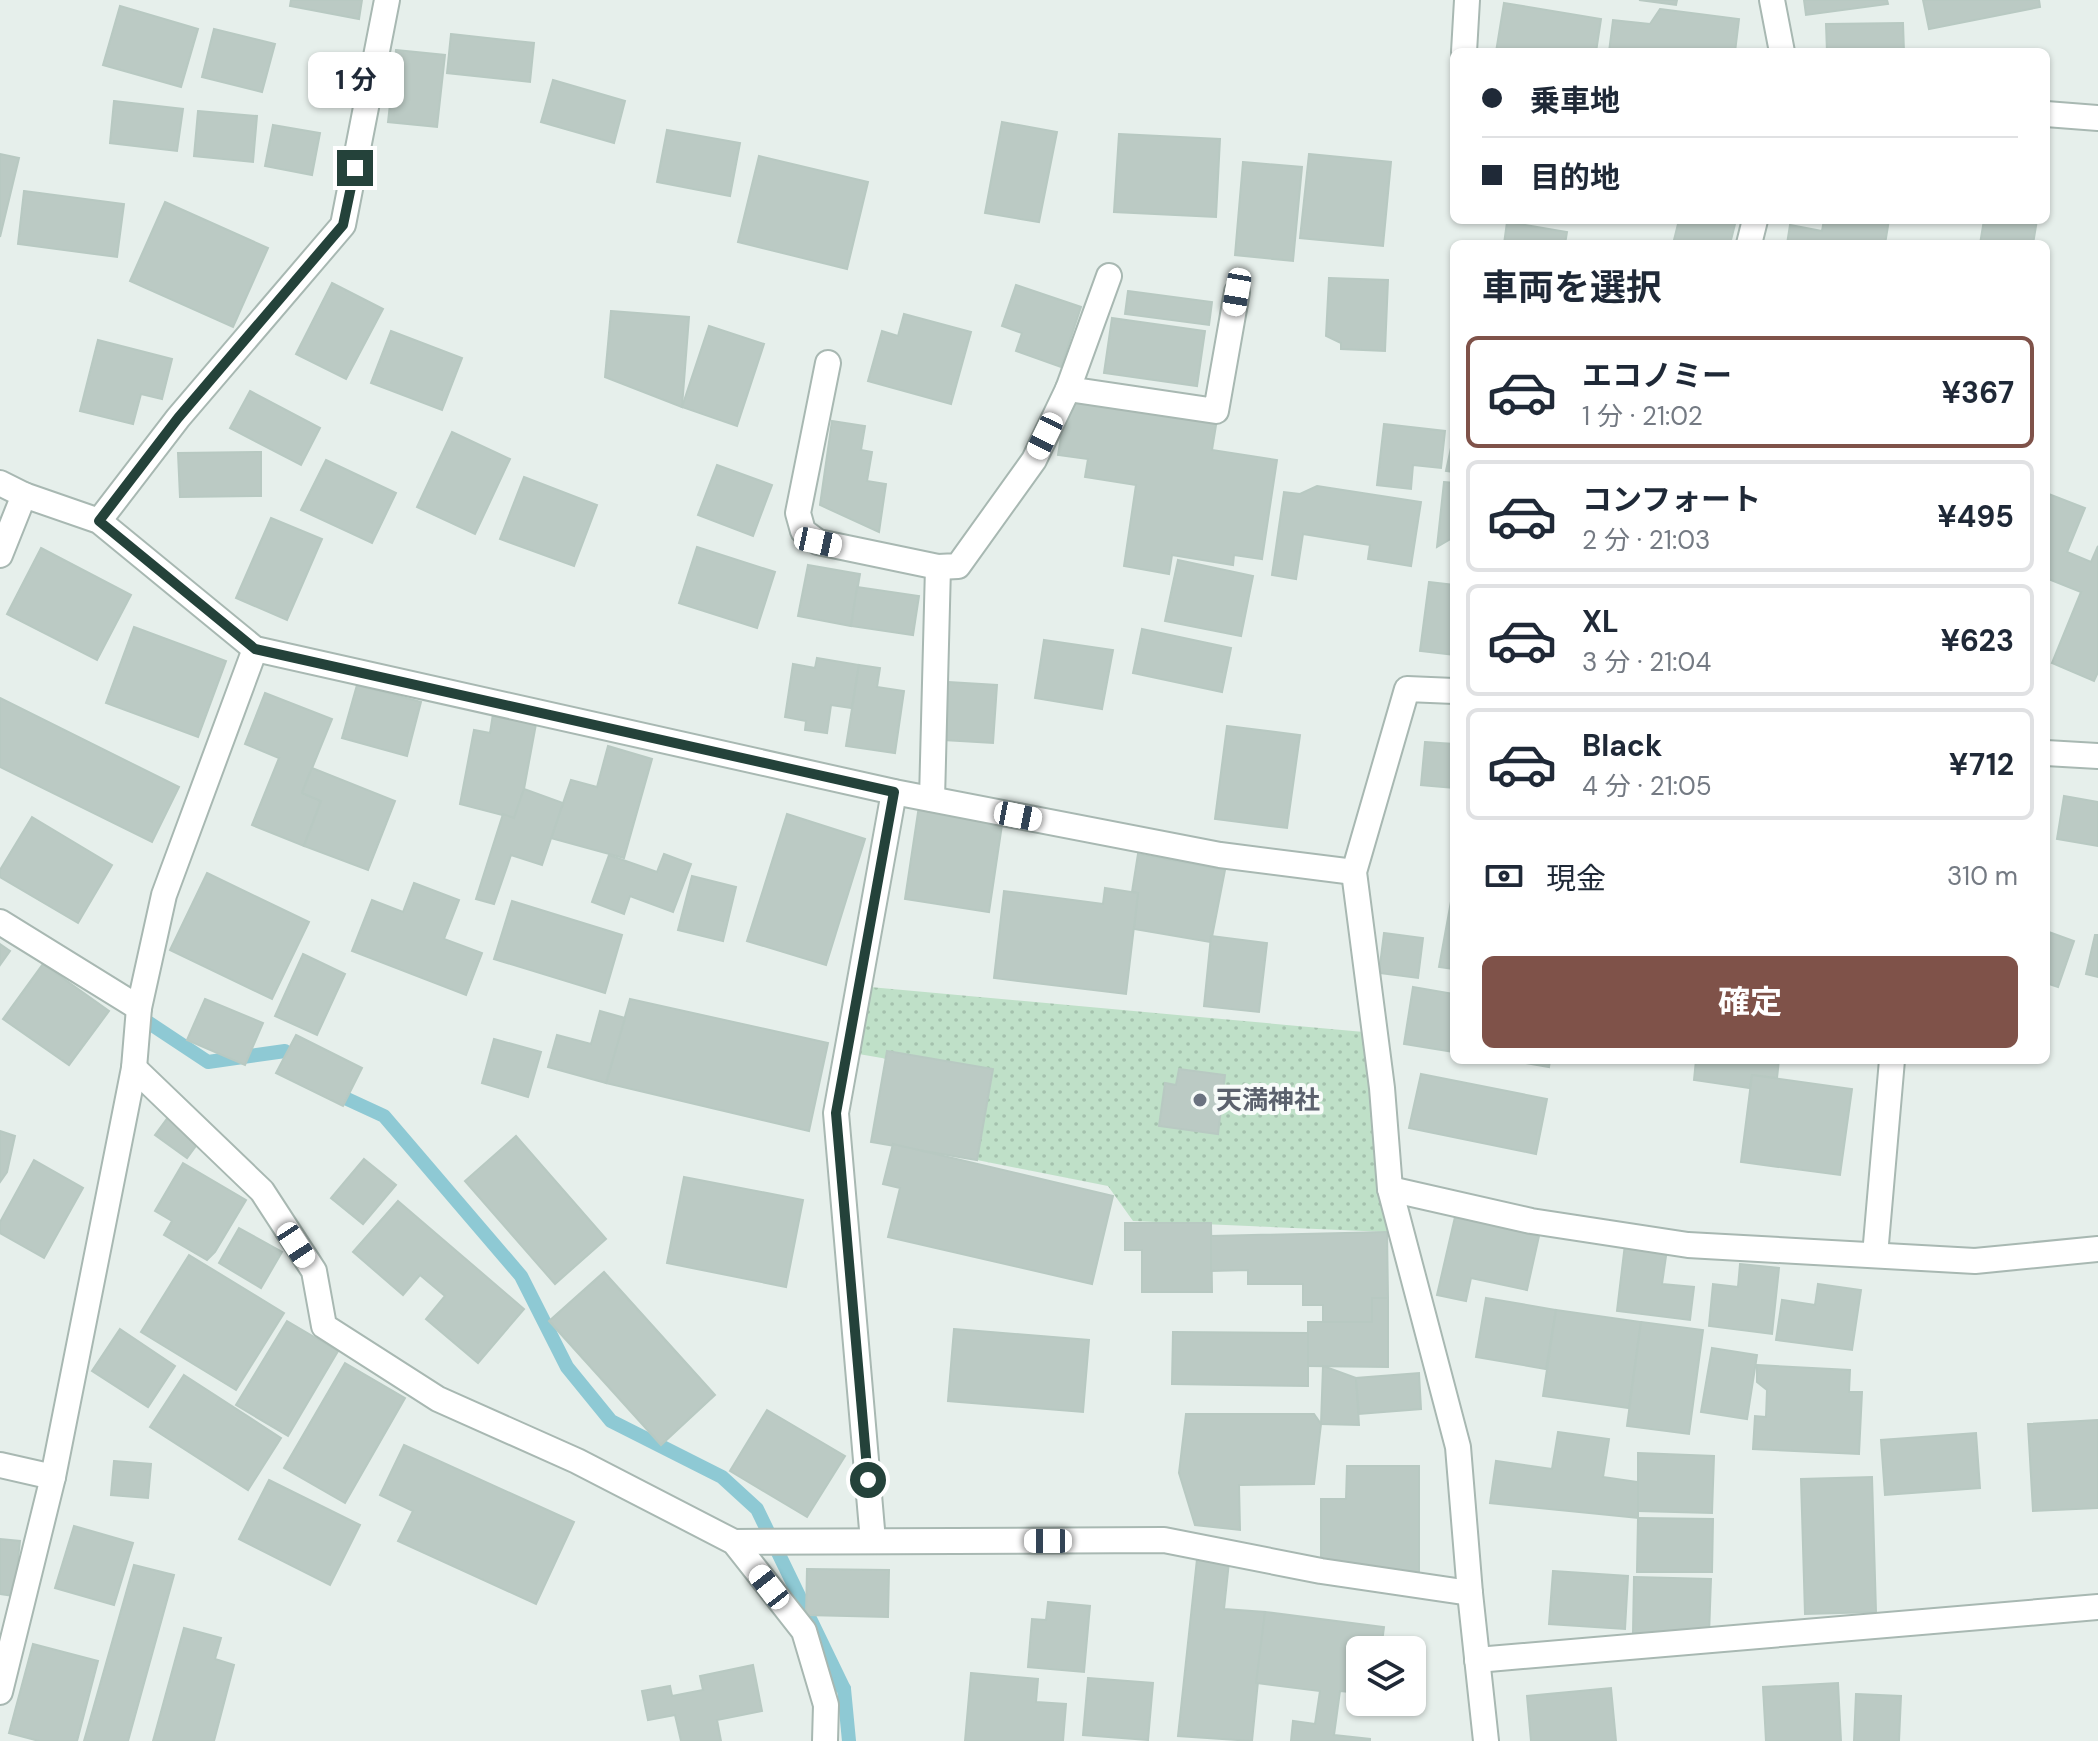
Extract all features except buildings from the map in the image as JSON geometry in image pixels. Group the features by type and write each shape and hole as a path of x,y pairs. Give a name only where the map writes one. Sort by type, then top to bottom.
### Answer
{"street":[{"path":"99,521 178,418 343,225 387,0"},
{"path":"1464,48 1467,0"},
{"path":"1772,0 1781,48"},
{"path":"2050,114 2098,118"},
{"path":"828,363 798,513 803,531 818,542 938,567 958,566 1034,460 1068,389 1109,276"},
{"path":"1068,389 1216,411 1237,292"},
{"path":"0,483 24,495 99,521 255,649 894,792 1220,855 1354,872"},
{"path":"0,555 24,495"},
{"path":"932,799 938,567"},
{"path":"0,1692 53,1477 134,1068 139,1008 164,895 255,649"},
{"path":"1450,691 1407,689 1354,872 1382,1088 1390,1189 1458,1447 1486,1741"},
{"path":"2050,753 2098,756"},
{"path":"873,1541 836,1113 894,792"},
{"path":"0,922 139,1008"},
{"path":"1875,1255 1892,1064"},
{"path":"134,1068 262,1191 314,1271 324,1326 438,1399 577,1461 734,1542 804,1631 826,1705 825,1741"},
{"path":"1390,1189 1531,1221 1688,1245 1975,1261 2098,1249"},
{"path":"0,1465 53,1477"},
{"path":"734,1542 1164,1540 1321,1571 1470,1593"},
{"path":"1477,1660 2098,1607"}],"green space":[{"path":"859,986 1375,1033 1404,1241 1387,1232 1133,1221 1108,1186 977,1160 992,1077 847,1052"}],"waterway":[{"path":"134,1013 208,1062 285,1051 301,1065"},
{"path":"332,1092 384,1116 521,1276 567,1367 611,1421 722,1477 757,1509 844,1689"},
{"path":"838,1684 844,1689 849,1741"}],"place":[{"name":"天満神社","path":"1200,1100"}],"route":[{"path":"355,168 343,225 178,418 99,521 255,649 894,792 836,1113 868,1480"}]}
